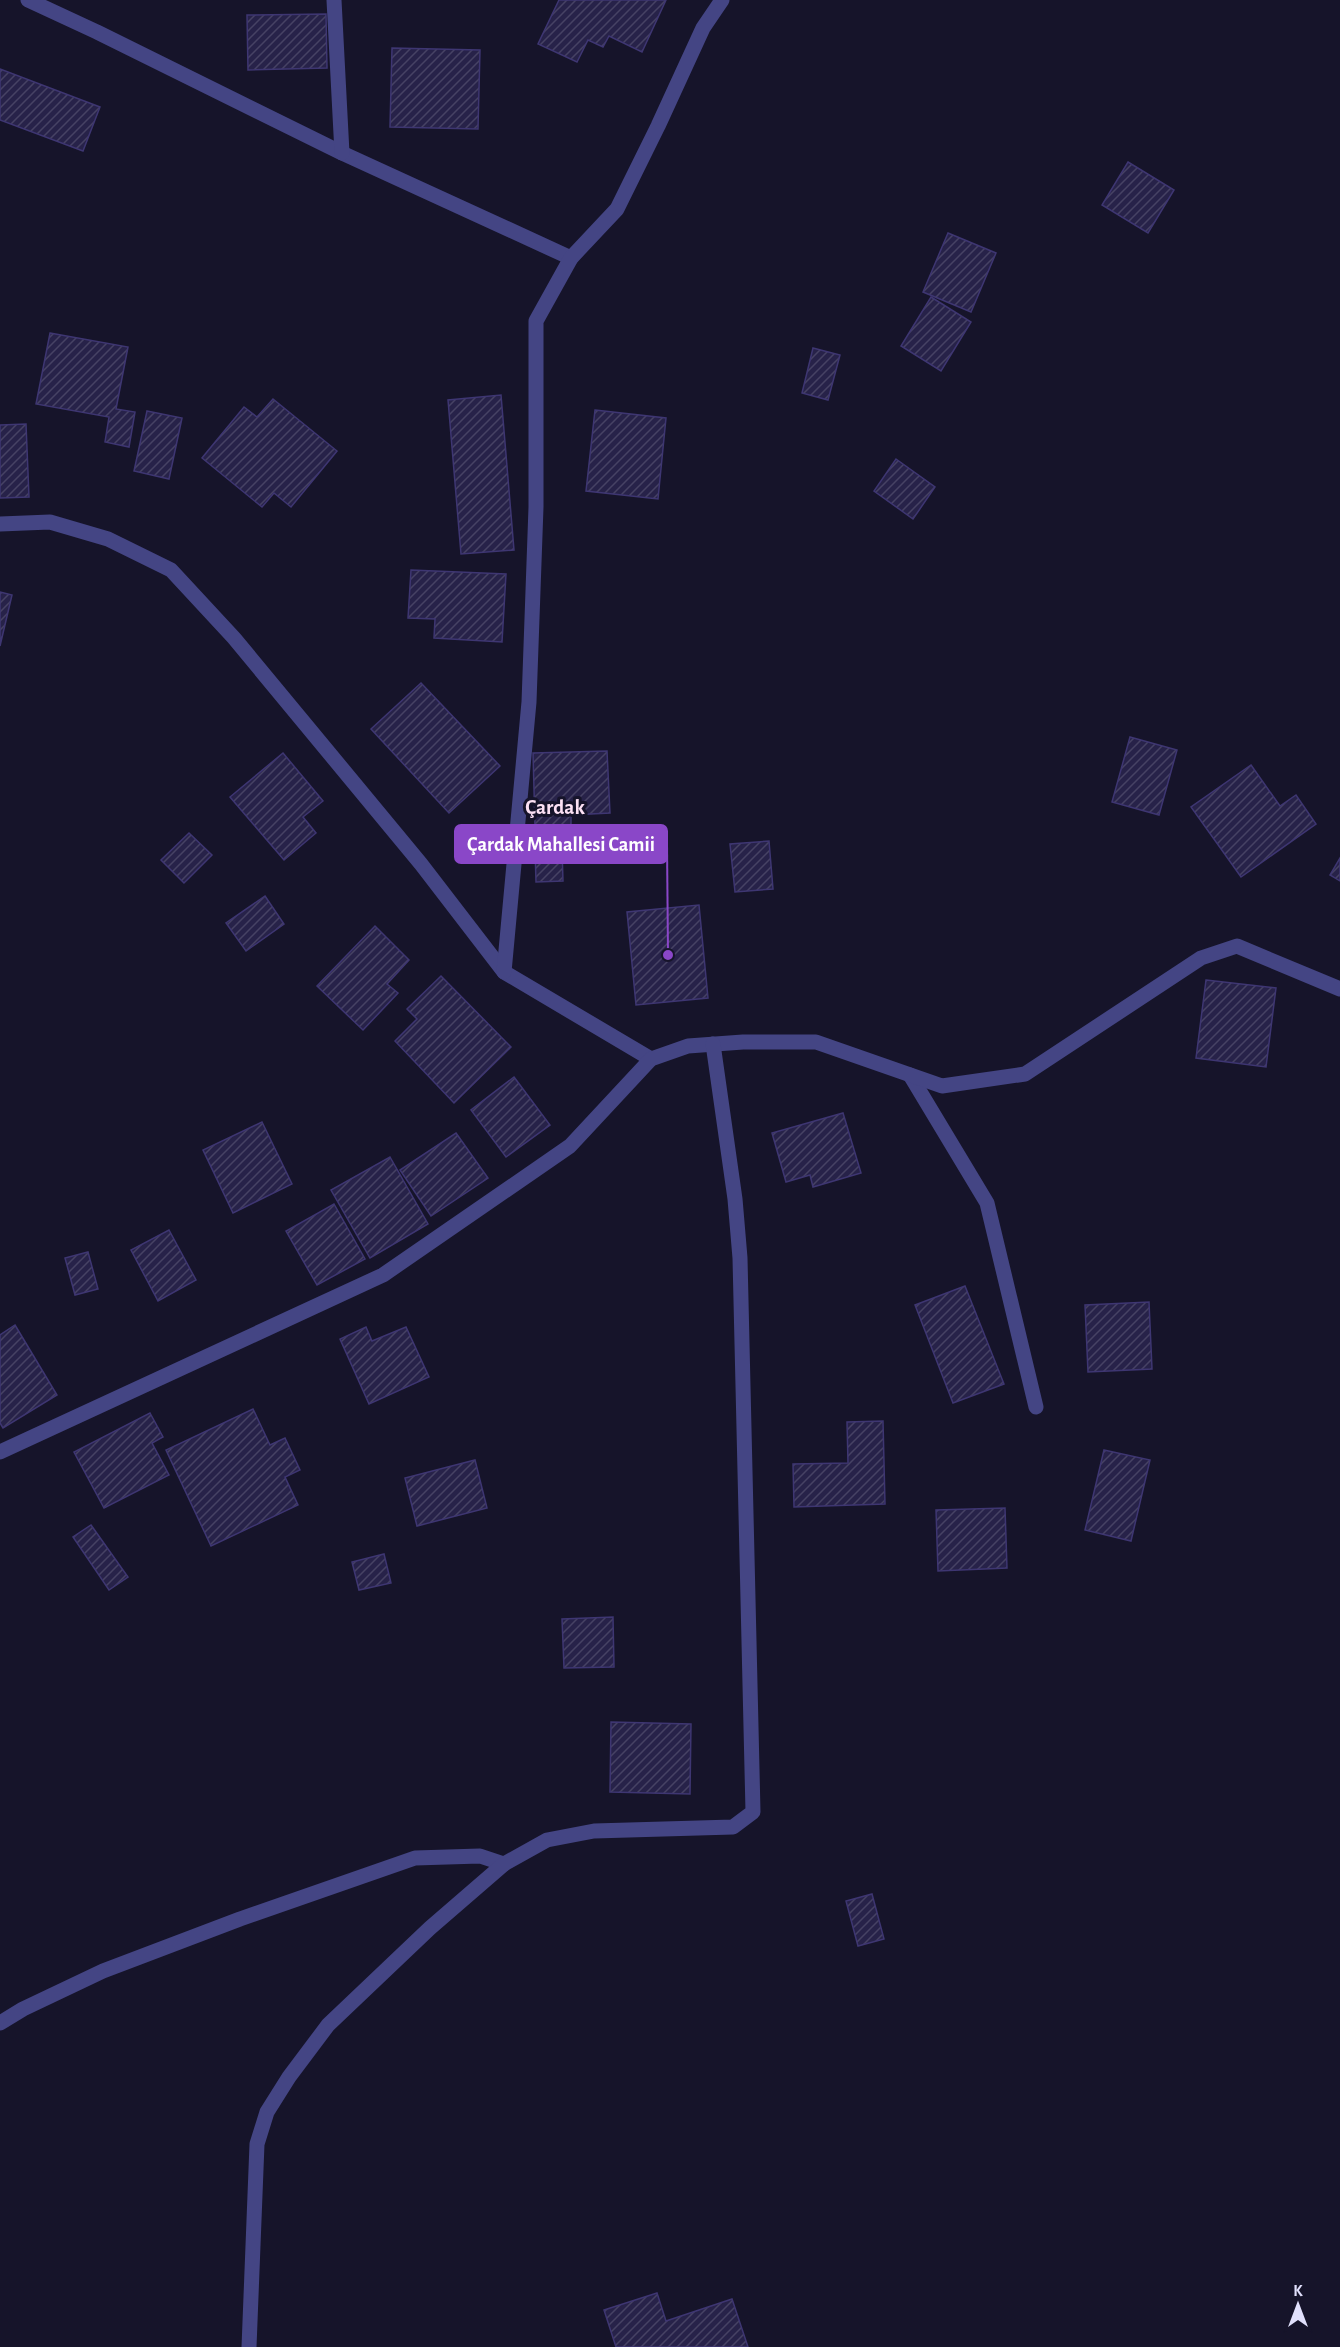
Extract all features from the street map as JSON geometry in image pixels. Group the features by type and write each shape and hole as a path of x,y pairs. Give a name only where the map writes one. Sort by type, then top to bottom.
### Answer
{"street":[{"path":"28,0 342,153 572,258"},
{"path":"334,0 342,153"},
{"path":"504,972 529,702 536,507 536,321 572,258 617,209 703,28 722,0"},
{"path":"0,524 50,522 108,539 171,570 241,647 421,864 504,972 651,1059"},
{"path":"2,1446 383,1275 570,1146 651,1059 688,1046 816,1042 942,1086 1025,1074 1201,958 1237,946 1340,989"},
{"path":"249,2347 256,2144 267,2112 289,2077 328,2025 430,1928 504,1863 547,1840 594,1831 733,1827 753,1812 740,1258 735,1199 713,1044"},
{"path":"910,1075 987,1203 1036,1407"},
{"path":"0,2023 23,2009 103,1971 240,1919 415,1858 480,1856 504,1863"}],"building":[{"path":"559,0 666,0 642,52 609,36 603,47 588,40 577,62 538,44"},
{"path":"326,14 327,68 248,70 247,15"},
{"path":"392,48 480,50 478,129 390,127"},
{"path":"0,69 100,107 83,151 0,120"},
{"path":"1128,162 1174,190 1148,233 1102,205"},
{"path":"948,233 996,253 971,312 923,292"},
{"path":"931,297 971,322 941,371 901,346"},
{"path":"50,333 128,347 116,409 135,412 129,447 105,442 109,417 36,404"},
{"path":"813,348 840,355 828,400 802,393"},
{"path":"501,395 514,550 461,554 448,400"},
{"path":"273,399 337,451 291,507 274,493 262,507 202,458 244,407 257,417"},
{"path":"595,410 666,418 658,499 586,491"},
{"path":"147,411 182,418 169,479 134,471"},
{"path":"26,424 29,497 0,498 0,425"},
{"path":"896,459 935,487 913,519 874,491"},
{"path":"411,570 506,574 502,642 434,638 435,619 408,618"},
{"path":"0,592 12,595 0,646"},
{"path":"421,683 500,766 449,813 371,729"},
{"path":"1130,737 1177,750 1159,815 1112,802"},
{"path":"607,751 610,813 571,815 571,825 535,826 533,753"},
{"path":"283,753 323,801 303,817 316,833 284,860 230,797"},
{"path":"1251,765 1280,806 1296,795 1316,824 1241,877 1191,807"},
{"path":"189,833 212,855 184,883 161,860"},
{"path":"769,841 773,889 735,892 730,844"},
{"path":"535,848 562,848 563,881 536,882"},
{"path":"1340,858 1340,881 1330,875"},
{"path":"265,896 284,924 246,951 226,923"},
{"path":"699,905 708,998 636,1005 627,912"},
{"path":"375,926 409,960 387,984 398,993 363,1030 317,986"},
{"path":"441,976 511,1047 454,1103 395,1041 417,1019 407,1009"},
{"path":"1206,980 1276,988 1266,1067 1196,1058"},
{"path":"514,1077 550,1125 506,1157 471,1110"},
{"path":"843,1113 861,1173 813,1187 810,1175 786,1182 772,1133"},
{"path":"262,1122 292,1184 233,1213 203,1150"},
{"path":"456,1133 488,1178 431,1216 400,1170"},
{"path":"390,1157 428,1224 370,1258 331,1190"},
{"path":"334,1204 365,1259 317,1285 286,1231"},
{"path":"169,1230 196,1280 158,1301 131,1250"},
{"path":"88,1252 98,1289 75,1295 65,1258"},
{"path":"965,1286 1004,1384 953,1403 915,1305"},
{"path":"1149,1302 1152,1369 1088,1372 1085,1305"},
{"path":"15,1325 57,1395 3,1428 0,1423 0,1335"},
{"path":"366,1327 372,1341 406,1327 429,1377 369,1404 340,1339"},
{"path":"253,1409 270,1445 285,1438 300,1470 285,1477 298,1505 211,1546 166,1450"},
{"path":"150,1413 163,1437 152,1443 169,1475 104,1508 74,1452"},
{"path":"883,1421 885,1504 794,1507 793,1464 848,1463 847,1422"},
{"path":"1104,1450 1150,1460 1131,1541 1085,1530"},
{"path":"475,1460 487,1508 417,1526 405,1478"},
{"path":"1005,1508 1007,1568 938,1571 936,1510"},
{"path":"91,1525 128,1577 109,1590 73,1537"},
{"path":"384,1554 391,1583 359,1590 352,1562"},
{"path":"613,1617 614,1667 564,1668 562,1619"},
{"path":"611,1722 691,1724 690,1794 610,1792"},
{"path":"872,1894 884,1939 858,1946 846,1901"},
{"path":"657,2293 666,2321 732,2299 748,2347 616,2347 604,2310"}],"place":[{"name":"Çardak Mahallesi Camii","path":"668,955"}],"district":[{"name":"Çardak","path":"555,807"}]}
